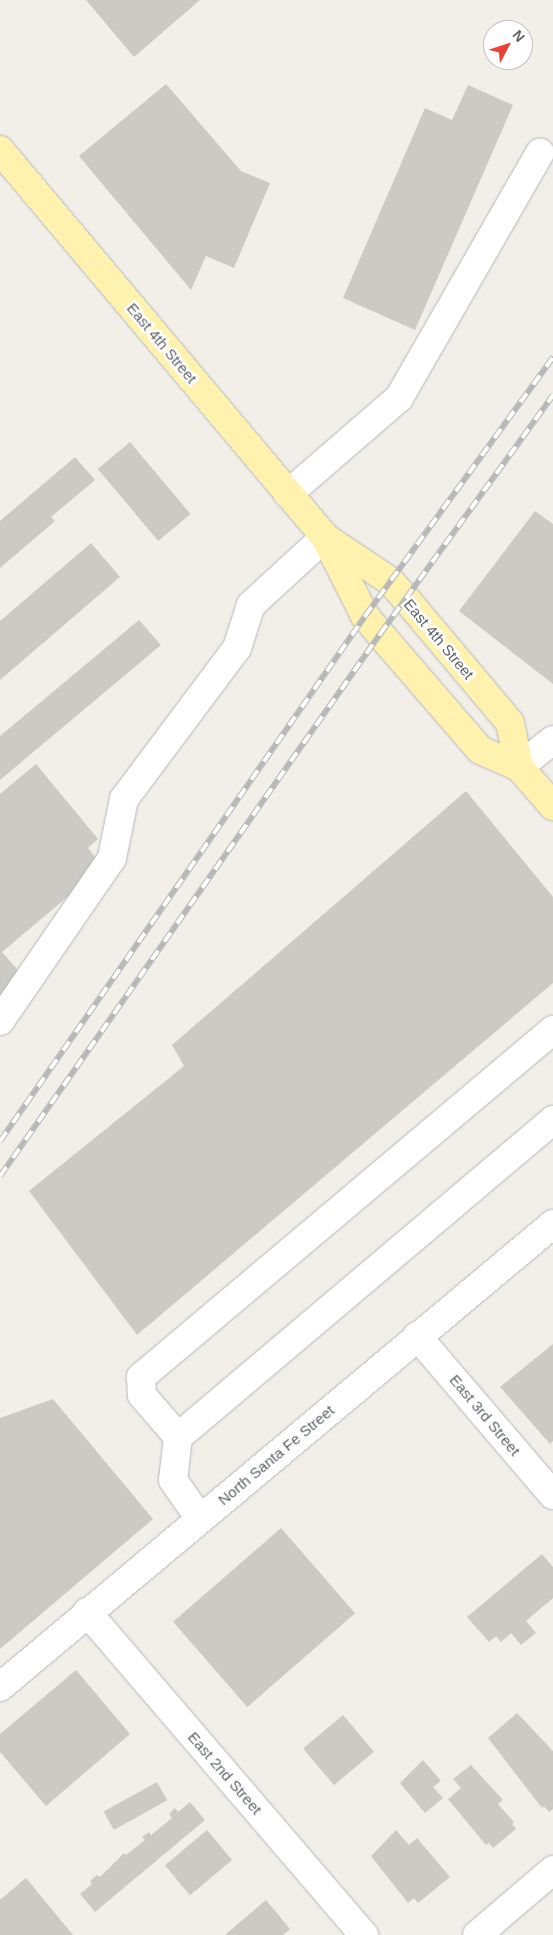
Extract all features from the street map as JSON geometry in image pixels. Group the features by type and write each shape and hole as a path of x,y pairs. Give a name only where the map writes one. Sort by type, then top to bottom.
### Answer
{"main road":[{"name":"East 4th Street","path":"0,150 324,537 370,622 480,750 519,768 553,806"},
{"name":"East 4th Street","path":"324,537 390,581 442,642 510,723 519,768"}],"street":[{"path":"288,494 399,398 540,153"},
{"path":"0,1021 112,858 124,799 237,648 251,605 324,537"},
{"path":"519,768 553,740"},
{"path":"178,1437 142,1395 141,1377 553,1030"},
{"path":"200,1519 173,1480 178,1437 553,1120"},
{"name":"North Santa Fe Street","path":"0,1687 87,1612 553,1224"},
{"name":"East 3rd Street","path":"417,1336 553,1495"},
{"name":"East 2nd Street","path":"87,1612 364,1935"},
{"path":"477,1935 553,1870"}],"building":[{"path":"86,0 200,0 134,57"},
{"path":"166,84 241,171 270,183 234,268 206,256 191,290 79,156"},
{"path":"468,85 513,105 415,330 343,298 425,108 452,120"},
{"path":"130,442 190,514 158,541 98,469"},
{"path":"75,457 95,480 51,517 55,521 0,568 0,521"},
{"path":"535,511 553,524 553,684 459,611"},
{"path":"91,543 120,577 0,680 0,621"},
{"path":"139,620 161,645 0,780 0,736"},
{"path":"36,764 98,839 88,848 103,867 2,952 17,969 13,990 0,1002 0,794"},
{"path":"466,791 553,897 553,983 137,1335 29,1191 184,1066 172,1045"},
{"path":"553,1344 553,1441 550,1444 500,1387"},
{"path":"53,1399 153,1519 0,1649 0,1418"},
{"path":"281,1528 355,1613 247,1707 173,1622"},
{"path":"542,1554 553,1567 553,1598 526,1621 536,1633 521,1645 511,1633 501,1642 496,1636 489,1642 467,1617"},
{"path":"76,1670 130,1734 46,1806 0,1752 0,1734"},
{"path":"517,1713 553,1751 553,1809 549,1812 544,1806 542,1808 488,1738"},
{"path":"343,1715 374,1752 334,1785 303,1748"},
{"path":"423,1760 441,1781 433,1787 443,1798 425,1813 400,1783"},
{"path":"471,1765 503,1800 498,1804 514,1822 512,1824 516,1829 493,1848 489,1843 486,1845 448,1799 461,1788 453,1779"},
{"path":"157,1782 167,1800 114,1830 104,1812"},
{"path":"190,1802 205,1820 95,1912 80,1894 92,1884 90,1881 97,1875 100,1877 124,1853 126,1855 145,1840 142,1837 149,1832 151,1835 172,1818 169,1814 175,1808 178,1812"},
{"path":"207,1830 232,1860 190,1895 165,1865"},
{"path":"396,1830 409,1845 417,1838 450,1877 418,1903 414,1898 408,1903 371,1856"},
{"path":"26,1878 73,1935 0,1935 0,1900"},
{"path":"266,1900 290,1929 283,1935 225,1935"}],"railway":[{"path":"0,1141 365,616 553,357"},
{"path":"0,1176 380,634 553,395"}]}
